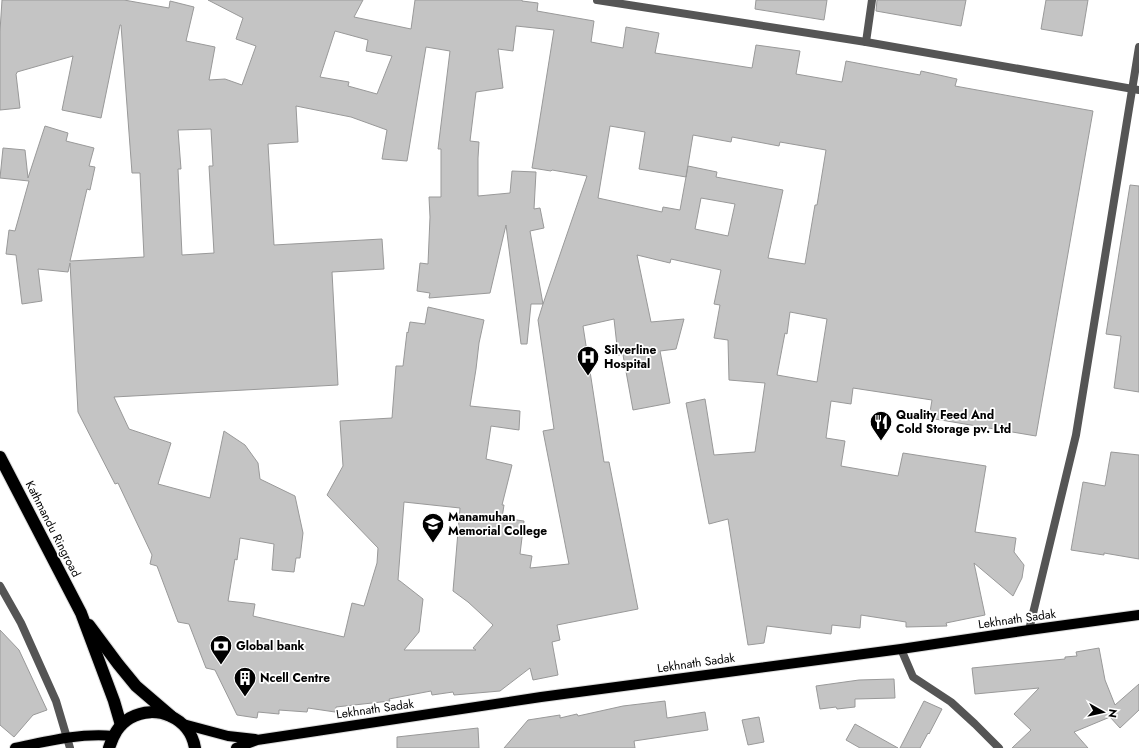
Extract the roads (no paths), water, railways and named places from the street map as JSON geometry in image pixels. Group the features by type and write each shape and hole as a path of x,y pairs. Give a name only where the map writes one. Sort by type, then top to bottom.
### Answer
{"highway":[{"name":"Kathmandu Ringroad","path":"0,457 80,613 114,701 121,725"},
{"name":"Kathmandu Ringroad","path":"80,613 136,686 171,716 183,724 189,733 195,748"},
{"name":"Kathmandu Ringroad","path":"109,748 113,736 121,725 129,718 150,712 171,716"}],"main road":[{"name":"Lekhnath Sadak","path":"236,748 257,740 541,697 901,649 1139,615"},
{"name":"Lekhnath Sadak","path":"183,724 228,736 257,740"},
{"path":"15,748 67,737 97,734 113,736"}],"street":[{"path":"597,0 866,42 1136,89"},
{"path":"866,42 872,0"},
{"path":"1029,630 1076,435 1136,89 1139,47"},
{"path":"0,586 22,623 56,701 70,748"},
{"path":"901,649 913,677 951,702 976,724 999,748"}],"place":[{"name":"Silverline Hospital","path":"588,376"},
{"name":"Quality Feed And Cold Storage pv. Ltd","path":"881,442"},
{"name":"Manamuhan Memorial College","path":"433,544"},
{"name":"Global bank","path":"221,666"},
{"name":"Ncell Centre","path":"245,698"}]}
